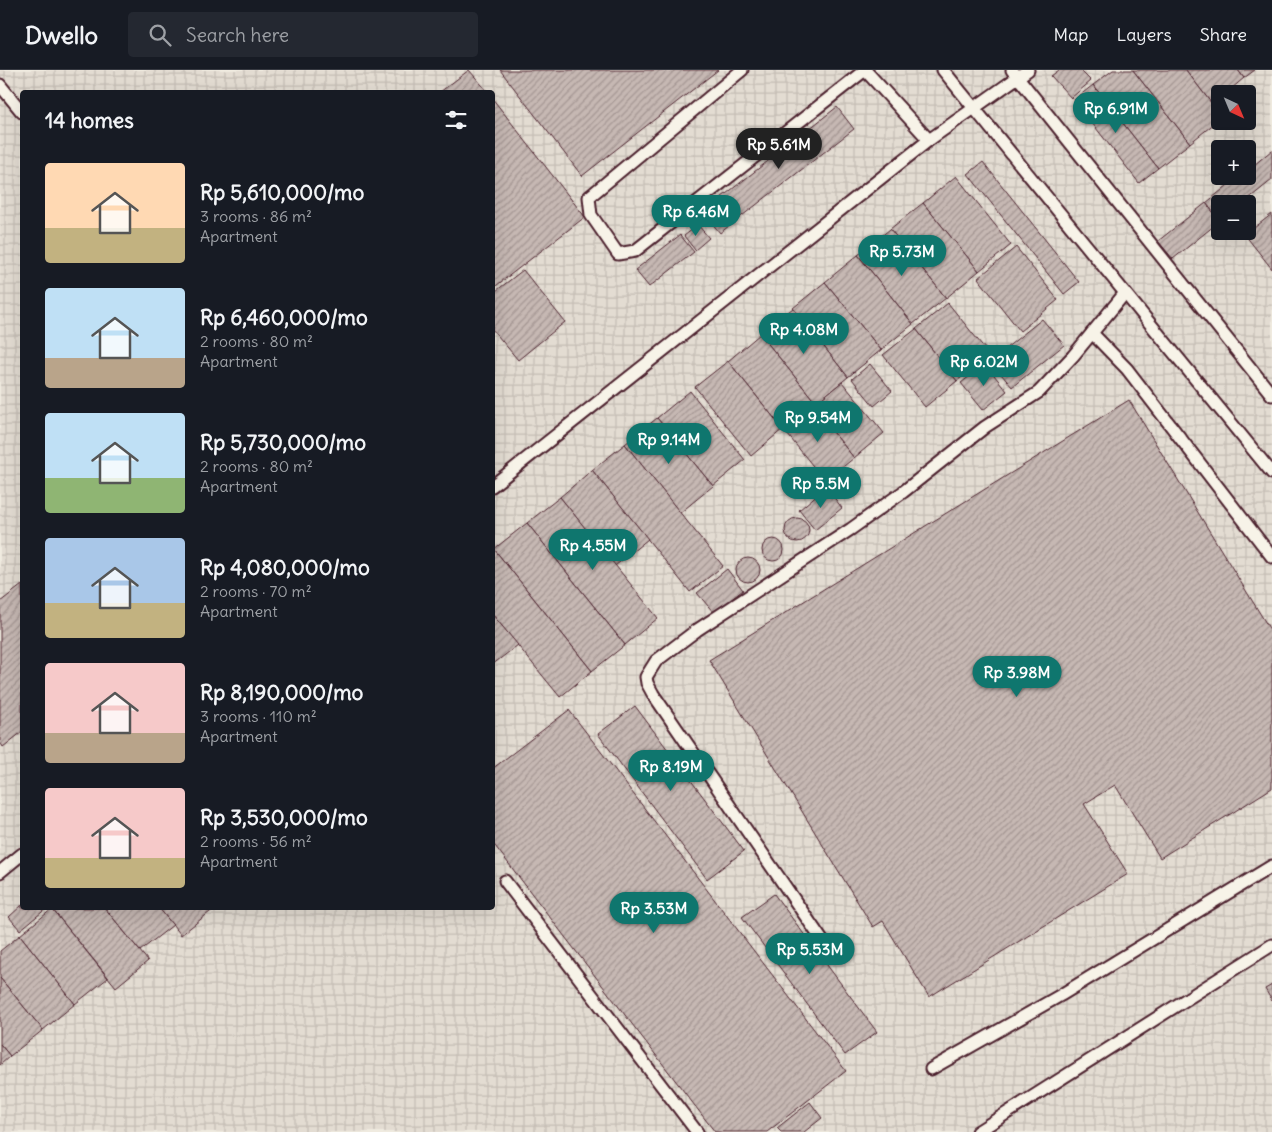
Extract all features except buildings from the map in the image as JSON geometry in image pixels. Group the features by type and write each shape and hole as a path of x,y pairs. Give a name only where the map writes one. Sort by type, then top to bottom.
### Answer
{"lane":[{"path":"742,70 589,197 591,214 618,254 635,251 865,70 930,140"},
{"path":"943,70 1272,473"},
{"path":"495,484 1015,74 1028,70"},
{"path":"1015,74 1272,395"},
{"path":"0,85 20,110"},
{"path":"826,946 653,694 646,677 650,668 656,661 697,630 850,529 903,492 985,427 1039,392 1058,374 1125,293"},
{"path":"1092,334 1127,369 1272,557"},
{"path":"0,872 20,856"},
{"path":"931,1068 1094,974 1272,866"},
{"path":"505,881 697,1132"},
{"path":"977,1132 1272,945"}],"shaded area":[{"path":"0,70 1272,70 1272,1132 0,1132"}]}
